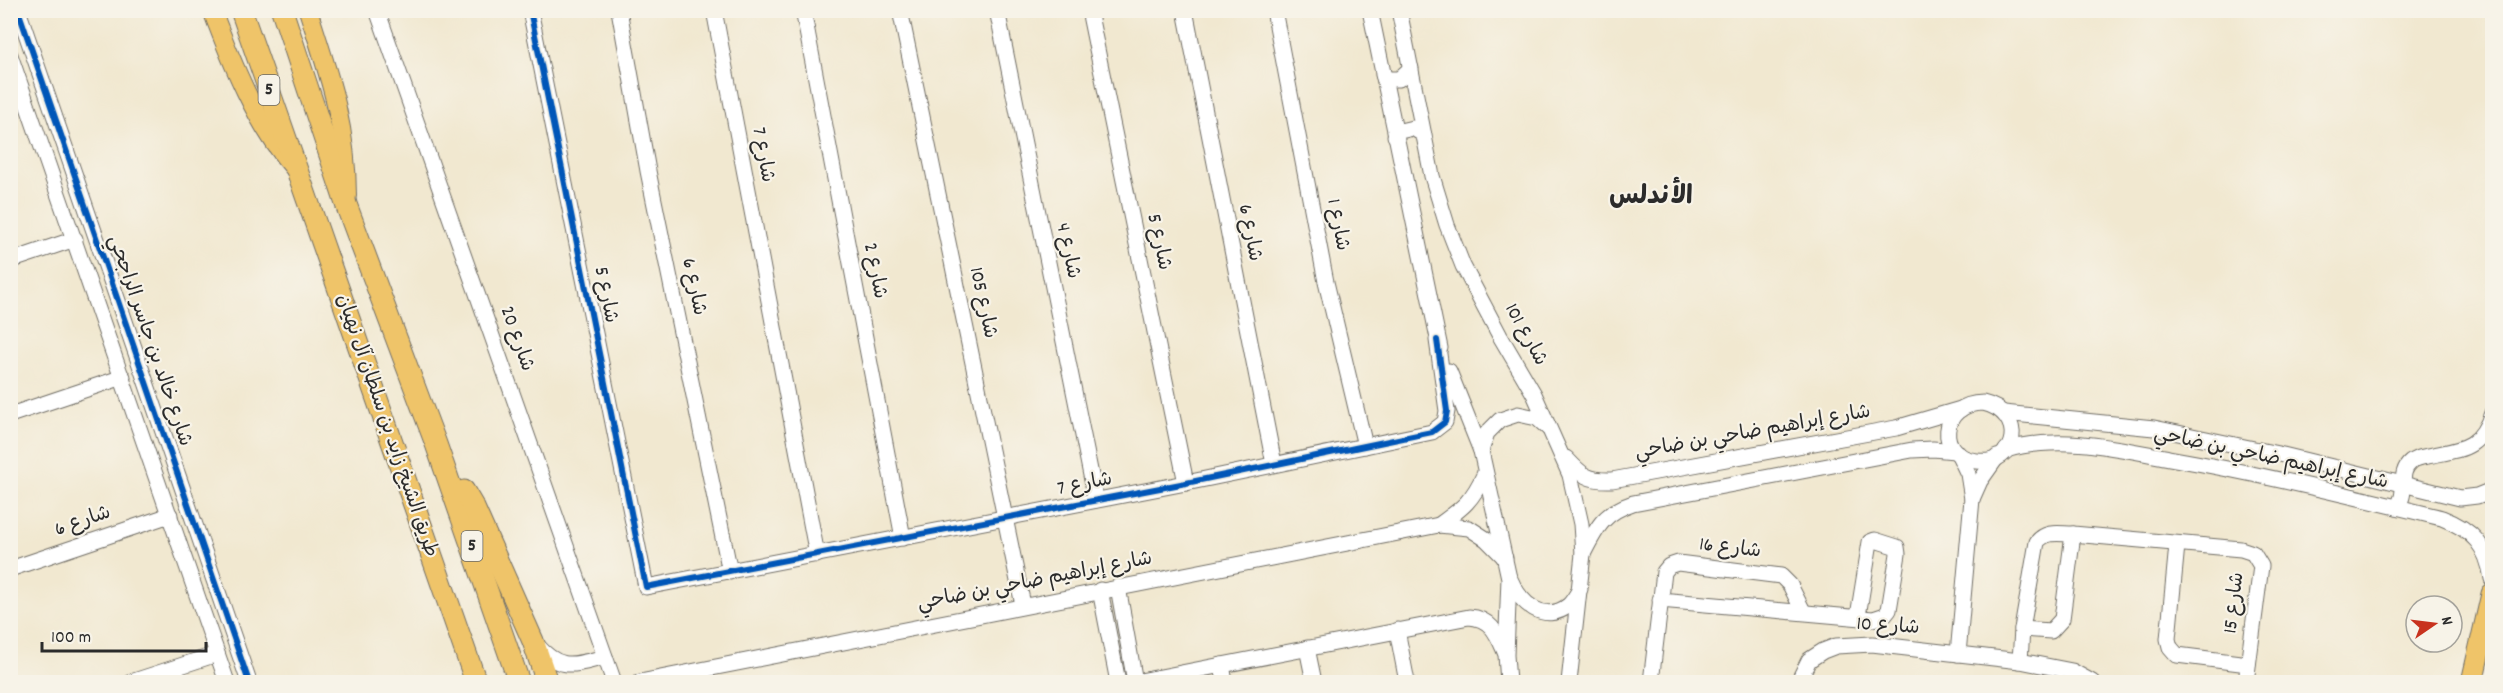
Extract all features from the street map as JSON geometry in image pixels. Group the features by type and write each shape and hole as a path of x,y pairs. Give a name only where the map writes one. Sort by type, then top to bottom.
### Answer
{"highway":[{"name":"طريق الشيخ زايد بن سلطان آل نهيان","path":"242,10 476,682"},
{"name":"طريق الشيخ زايد بن سلطان آل نهيان","path":"282,10 347,207 436,444 519,682"},
{"path":"436,444 474,508 533,641 547,682"},
{"path":"2472,682 2493,594"}],"main road":[{"name":"طريق الشيخ زايد بن سلطان آل نهيان","path":"212,10 233,63 269,135 296,170"},
{"name":"طريق الشيخ زايد بن سلطان آل نهيان","path":"308,10 338,105 345,155 347,207"}],"street":[{"name":"شارع خالد بن جاسر الراجحي","path":"18,10 249,682"},
{"name":"شارع 20","path":"377,10 614,682"},
{"name":"شارع 5","path":"530,10 646,587"},
{"name":"شارع 6","path":"619,10 648,171 730,572"},
{"name":"شارع 7","path":"714,10 817,555"},
{"name":"شارع 2","path":"803,10 903,538"},
{"name":"شارع 105","path":"900,10 1023,605"},
{"name":"شارع 4","path":"997,10 1096,500"},
{"name":"شارع 5","path":"1089,10 1186,483"},
{"name":"شارع 6","path":"1185,10 1274,464"},
{"name":"شارع 1","path":"1274,10 1326,282 1365,446"},
{"path":"1370,10 1437,340 1481,451 1509,578 1517,596 1531,609 1551,612 1569,605 1580,589"},
{"name":"شارع 101","path":"1399,10 1432,176 1446,225 1463,266 1534,394 1570,475 1581,524 1582,554 1569,682"},
{"name":"شارع خالد بن جاسر الراجحي","path":"10,55 227,682"},
{"path":"1383,75 1388,79 1399,79 1411,68"},
{"path":"10,103 26,97"},
{"path":"1395,136 1400,131 1413,128 1424,135"},
{"path":"10,261 75,239"},
{"name":"شارع 7","path":"646,587 1186,483 1432,432 1445,422 1447,398 1437,340"},
{"path":"10,415 123,377"},
{"path":"1958,654 1972,500 1968,474 1948,438 1947,427 1952,417 1961,409 1972,404 1983,404 2004,413 2011,423 2013,434 2002,454 1980,481 1972,500"},
{"name":"شارع إبراهيم ضاحي بن ضاحي","path":"1561,452 1582,475 1596,480 1612,480 1896,428 1961,409"},
{"name":"شارع إبراهيم ضاحي بن ضاحي","path":"2004,413 2154,428 2283,454 2460,498 2477,496 2493,490"},
{"path":"2396,507 2402,501 2404,493 2405,467 2413,459 2458,451 2476,442 2488,426 2493,413"},
{"path":"1481,451 1487,433 1500,420 1518,414 1537,418 1548,429"},
{"name":"شارع إبراهيم ضاحي بن ضاحي","path":"2002,454 2040,442 2143,453 2255,474 2442,518 2474,534 2484,550 2493,579"},
{"path":"1582,554 1601,522 1615,509 1633,503 1905,451 1933,449 1957,452 1974,461 1986,461 2002,454"},
{"name":"شارع إبراهيم ضاحي بن ضاحي","path":"1439,525 1464,507 1476,492 1485,472"},
{"name":"شارع 6","path":"10,569 170,515"},
{"name":"شارع إبراهيم ضاحي بن ضاحي","path":"640,682 1439,525 1469,528 1486,539 1505,558"},
{"name":"شارع 15","path":"2020,661 2022,629 2037,542 2042,536 2049,533 2073,534 2241,549 2253,553 2261,566 2246,682"},
{"path":"2022,629 2051,632 2062,619 2073,534"},
{"path":"1660,600 1873,619 1885,615 1889,610 1898,554 1897,547 1875,540 1870,542 1858,616"},
{"name":"شارع 15","path":"2177,545 2168,639 2170,647 2177,655 2248,664"},
{"path":"188,570 204,567 207,563"},
{"name":"شارع 16","path":"1651,682 1664,572 1669,566 1678,563 1780,576 1790,585 1803,611"},
{"path":"1508,682 1506,655 1509,578"},
{"path":"1118,587 1135,682 1397,630 1479,617 1485,620 1497,634 1506,655"},
{"path":"1100,590 1118,682"},
{"path":"199,601 208,594 219,597"},
{"path":"1872,644 1873,619"},
{"path":"1397,630 1407,682"},
{"path":"533,641 548,658 565,665 605,657"},
{"name":"شارع 10","path":"1798,682 1809,660 1823,651 1836,646 1872,644 2020,661 2072,671 2092,682"},
{"path":"1307,648 1314,682"},
{"path":"131,682 217,654"},
{"path":"1222,665 1225,682"}],"cycle path":[{"path":"18,10 249,682"},
{"path":"530,10 646,587 1186,483 1432,432 1445,422 1447,411 1437,340"}],"district":[{"name":"الأندلس","path":"1651,197"}]}
